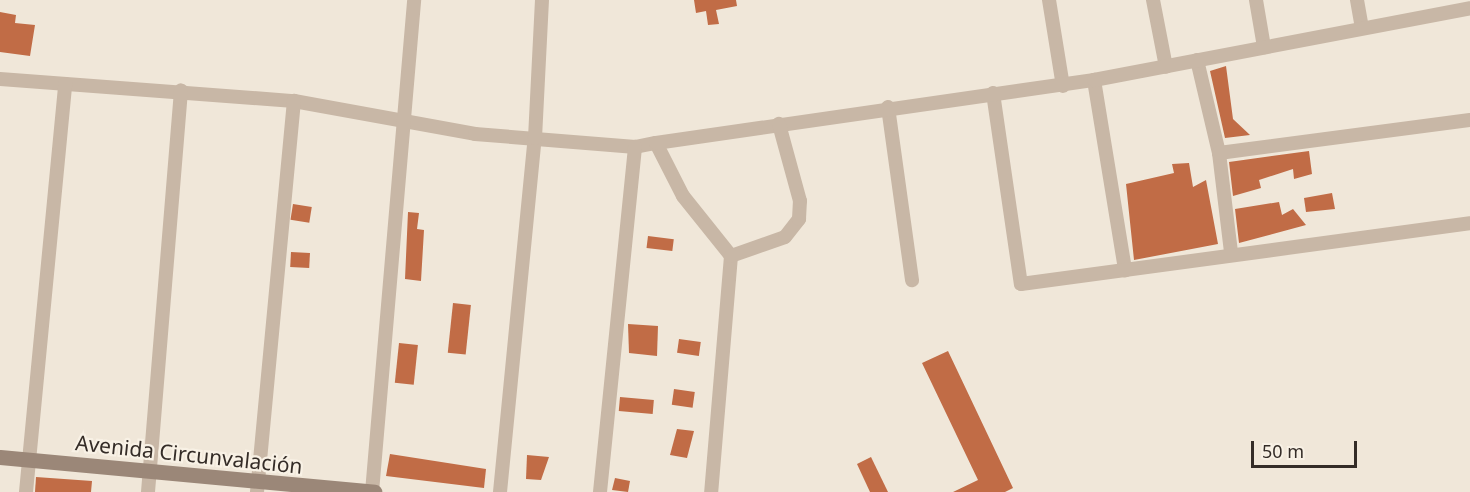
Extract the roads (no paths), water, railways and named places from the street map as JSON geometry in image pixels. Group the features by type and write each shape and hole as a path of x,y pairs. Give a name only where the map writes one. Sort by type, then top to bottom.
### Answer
{"street":[{"path":"373,492 414,0"},
{"path":"500,492 535,138 542,0"},
{"path":"1049,0 1063,86"},
{"path":"1153,0 1166,67"},
{"path":"1256,0 1264,47"},
{"path":"1357,0 1362,28"},
{"path":"0,79 181,90 294,102 405,121 535,138 635,147 888,107 1063,86 1470,8"},
{"path":"1197,60 1219,153 1231,252"},
{"path":"1094,80 1125,270"},
{"path":"26,492 64,84"},
{"path":"148,492 181,90"},
{"path":"993,93 1021,284 1125,270 1231,252 1470,223"},
{"path":"258,488 294,102"},
{"path":"888,107 912,280"},
{"path":"1219,153 1470,120"},
{"path":"731,256 785,237 799,219 800,201 779,124"},
{"path":"656,143 683,196 731,256 711,492"},
{"path":"600,492 635,147"},
{"name":"Avenida Circunvalación","path":"0,457 150,472 258,488 373,492"}]}
